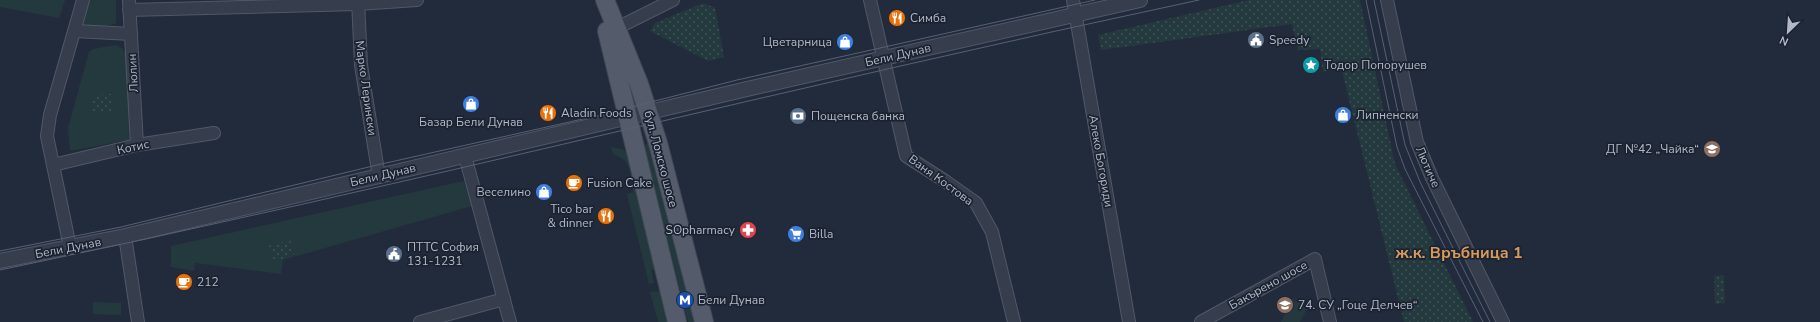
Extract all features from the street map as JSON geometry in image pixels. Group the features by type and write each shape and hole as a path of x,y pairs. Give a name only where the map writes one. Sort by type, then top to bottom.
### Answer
{"main road":[{"name":"бул. Ломско шосе","path":"600,0 676,322"},
{"name":"бул. Ломско шосе","path":"605,0 615,29 639,84 649,113 704,322"}],"street":[{"path":"70,247 47,136 50,115 83,0"},
{"path":"129,5 417,0"},
{"path":"615,29 673,0"},
{"name":"Ваня Костова","path":"870,0 882,58 906,156 945,180 976,203 992,232 1014,322"},
{"name":"Алеко Богориди","path":"1073,0 1074,15 1129,322"},
{"name":"Бели Дунав","path":"0,261 125,236 882,58 1140,0"},
{"name":"Лютиче","path":"1386,0 1417,142 1432,178 1503,322"},
{"name":"Марко Лерински","path":"358,2 361,65 379,176"},
{"name":"Люлин","path":"129,5 137,145"},
{"path":"75,31 131,34"},
{"name":"Котис","path":"52,165 137,145 214,133"},
{"path":"465,156 510,322"},
{"path":"125,236 138,322"},
{"name":"Бакърено шосе","path":"1201,322 1315,259 1330,322"},
{"path":"420,322 504,299"}],"green space":[{"path":"0,0 65,0 59,18 0,7"},
{"path":"90,0 116,0 116,23 100,27 83,25"},
{"path":"1249,0 1360,0 1395,164 1473,322 1404,322 1341,67 1323,72 1320,49 1298,50 1292,24 1101,50 1098,35"},
{"path":"703,3 715,8 724,57 708,61 650,31 655,23"},
{"path":"116,45 123,49 127,57 129,140 70,151 68,128 89,52 93,49"},
{"path":"111,94 112,111 92,111 92,95"},
{"path":"648,142 652,147 694,322 688,322 644,147"},
{"path":"611,147 622,149 628,153 658,268 651,270 654,283 649,284 627,194 633,192 631,174 624,160 613,155"},
{"path":"464,181 472,206 283,260 281,274 195,263 194,271 171,267 171,246"},
{"path":"290,240 294,256 274,261 269,246"},
{"path":"1724,275 1725,303 1715,304 1714,276"},
{"path":"664,291 671,322 658,322 650,292"},
{"path":"1292,299 1308,307 1300,322 1281,322"},
{"path":"93,302 121,303 121,315 93,314"}],"tram line":[{"path":"0,251 121,227 377,165 596,116 737,80 1095,0"},
{"path":"0,270 300,205 899,66 1199,0"},
{"path":"1366,0 1397,147 1405,169 1483,322"},
{"path":"1374,0 1405,145 1421,184 1490,322"}],"place":[{"name":"Симба","path":"897,18"},
{"name":"Speedy","path":"1256,40"},
{"name":"Цветарница","path":"845,42"},
{"name":"Тодор Попорушев","path":"1311,65"},
{"name":"Базар Бели Дунав","path":"471,104"},
{"name":"Aladin Foods","path":"548,113"},
{"name":"Липненски","path":"1343,115"},
{"name":"Пощенска банка","path":"798,116"},
{"name":"ДГ №42 „Чайка“","path":"1712,149"},
{"name":"Fusion Cake","path":"574,183"},
{"name":"Веселино","path":"544,192"},
{"name":"Tico bar & dinner","path":"606,216"},
{"name":"SOpharmacy","path":"748,230"},
{"name":"Billa","path":"796,234"},
{"name":"ПТТС София 131-1231","path":"394,254"},
{"name":"212","path":"184,282"},
{"name":"Бели Дунав","path":"685,300"},
{"name":"74. СУ „Гоце Делчев“","path":"1285,305"}],"district":[{"name":"ж.к. Връбница 1","path":"1459,252"}]}
